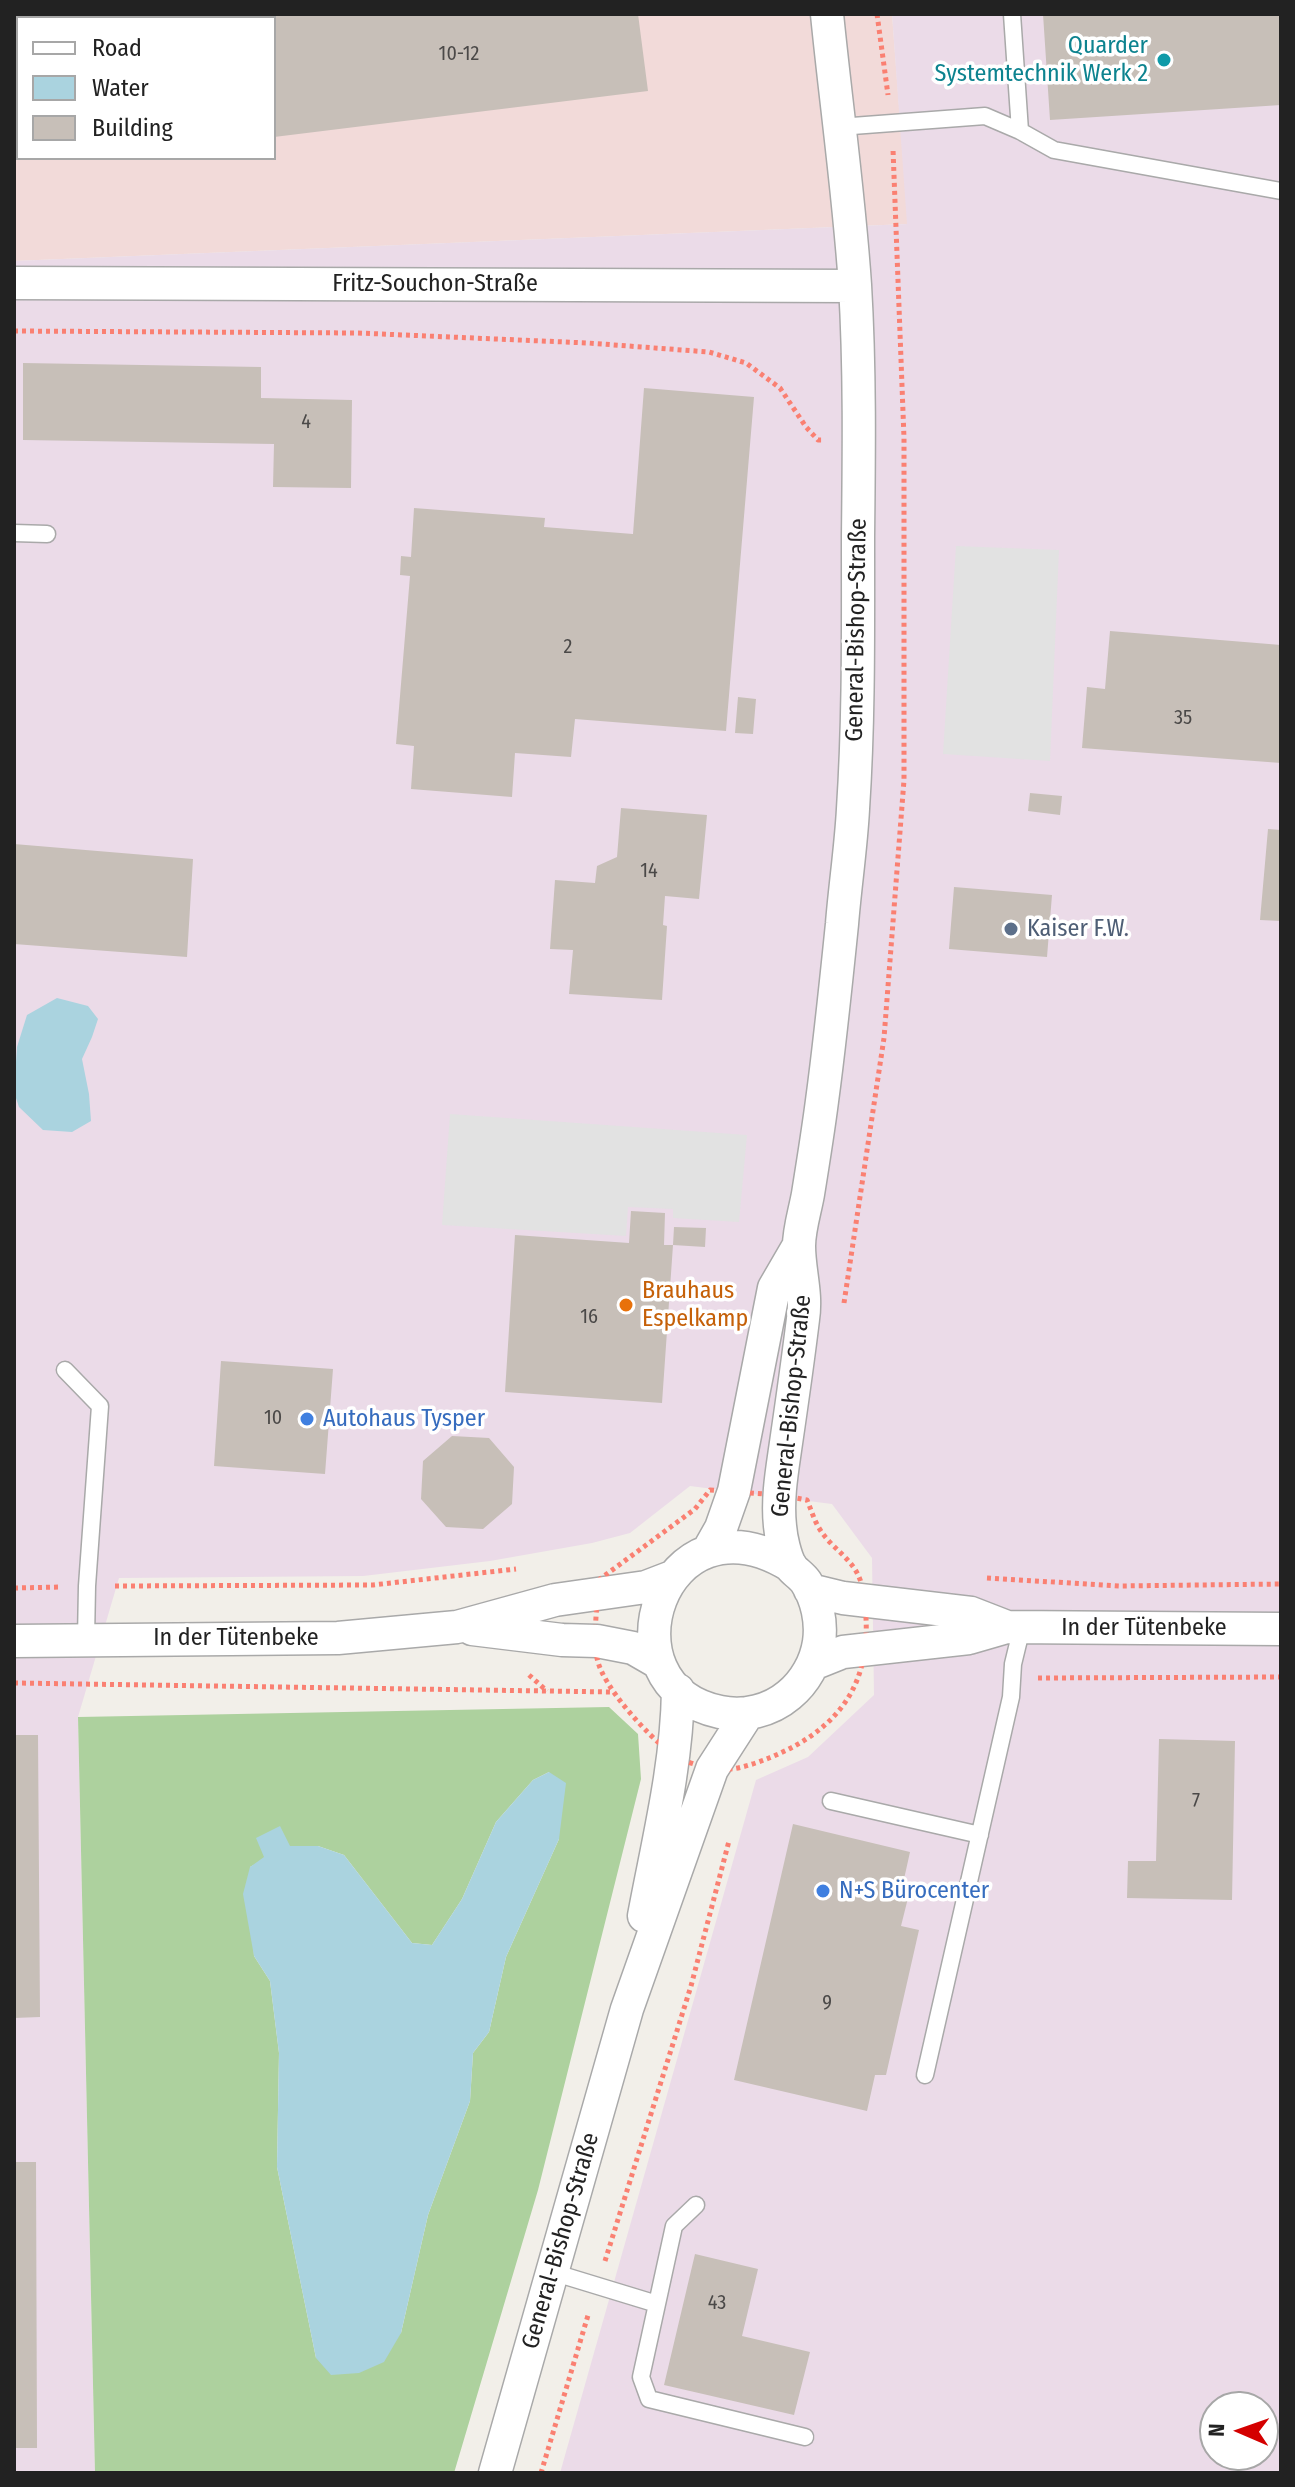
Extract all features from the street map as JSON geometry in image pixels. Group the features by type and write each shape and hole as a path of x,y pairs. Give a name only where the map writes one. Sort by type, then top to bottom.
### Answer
{"street":[{"name":"General-Bishop-Straße","path":"800,1578 780,1531 779,1495 806,1300 799,1245 829,1048 858,732 859,439 855,286 827,14"},
{"name":"Fritz-Souchon-Straße","path":"14,283 855,286"},
{"name":"General-Bishop-Straße","path":"708,1551 721,1528 734,1491 774,1288 799,1245"},
{"path":"729,1546 772,1554 800,1578 815,1602 820,1623 819,1644 813,1664 802,1682 787,1697 769,1708 728,1714 707,1709 678,1690 659,1663 654,1641 654,1618 660,1596 672,1577 688,1562 708,1551 729,1546"},
{"name":"In der Tütenbeke","path":"14,1641 338,1638 457,1627 555,1600 646,1587 672,1577"},
{"name":"In der Tütenbeke","path":"800,1578 863,1580 1014,1627"},
{"name":"In der Tütenbeke","path":"457,1627 562,1640 597,1641 633,1648 659,1663"},
{"name":"In der Tütenbeke","path":"813,1664 843,1652 969,1638 1014,1627 1281,1629"},
{"name":"General-Bishop-Straße","path":"627,2009 673,1755 678,1722 678,1690"},
{"name":"General-Bishop-Straße","path":"495,2473 627,2009 712,1769 748,1713"}],"lane":[{"path":"1012,14 1020,131"},
{"path":"839,127 985,116 1054,150 1281,191"},
{"path":"14,533 47,534"},
{"path":"65,1370 100,1406 86,1639"},
{"path":"925,2075 1011,1697 1014,1627"},
{"path":"831,1801 980,1835"},
{"path":"696,2205 674,2226 641,2377 649,2399 805,2437"},
{"path":"552,2272 657,2304"}],"path":[{"path":"14,331 358,333 588,343 709,352 746,363 780,388 818,440 904,438"},
{"path":"710,1490 779,1495 807,1500 820,1530 850,1559 863,1580 866,1649 860,1678 834,1719 796,1747 749,1766 712,1769 673,1755 637,1722 614,1692 597,1660 597,1595 600,1579 695,1509 710,1490"},
{"path":"14,1588 373,1585 496,1572"},
{"path":"979,1577 1119,1586 1281,1584"},
{"path":"1013,1678 1281,1677"},
{"path":"14,1683 614,1692"},
{"path":"745,1781 749,1766"},
{"path":"541,2473 691,1986 729,1840"}],"shaded area":[{"path":"14,14 892,14 908,224 14,261"},
{"path":"892,14 1281,14 1281,2473 560,2473 756,1780 808,1757 874,1695 872,1558 832,1504 690,1486 630,1533 490,1561 363,1576 119,1578 78,1717 95,2473 14,2473 14,261 907,224"},
{"path":"956,546 1059,550 1050,761 943,754"},
{"path":"450,1114 747,1135 739,1222 673,1218 673,1209 628,1207 626,1236 442,1225"}],"green space":[{"path":"609,1707 638,1734 641,1779 538,2190 454,2473 95,2473 78,1717","holes":["549,1772 559,1839 506,1957 489,2032 473,2053 470,2101 428,2215 401,2333 316,2358 277,2167 279,2053 270,1981 254,1956 250,1867 290,1846 318,1846 344,1855 412,1943 432,1945 462,1899 496,1822 533,1780"]}],"water":[{"path":"57,998 88,1006 98,1019 82,1059 91,1121 72,1132 43,1130 19,1107 14,1092 17,1047 27,1015"},
{"path":"549,1772 566,1783 559,1839 506,1957 489,2032 473,2053 470,2101 428,2215 401,2333 384,2362 359,2373 331,2375 316,2358 277,2167 279,2053 270,1981 254,1956 243,1894 250,1867 264,1857 256,1838 280,1826 290,1846 318,1846 344,1855 412,1943 432,1945 462,1899 496,1822 533,1780"}],"building":[{"path":"638,14 648,91 276,137 276,16 262,16"},
{"name":"Quarder Systemtechnik Werk 2","path":"1043,14 1281,14 1281,105 1050,120"},
{"path":"23,363 261,367 261,398 352,400 351,488 273,487 274,444 23,440"},
{"path":"644,388 754,397 726,731 575,719 571,757 515,753 512,797 411,789 414,746 396,744 410,576 400,575 401,556 411,557 414,508 545,518 544,527 633,534"},
{"path":"1110,631 1281,645 1281,763 1082,748 1087,687 1105,689"},
{"path":"738,697 756,699 753,734 735,733"},
{"path":"1030,793 1062,796 1060,815 1028,811"},
{"path":"621,808 707,815 699,899 665,896 663,925 667,926 662,1000 569,994 573,950 550,949 555,880 595,883 597,866 617,857"},
{"path":"1268,829 1281,830 1281,921 1260,920"},
{"path":"14,844 193,859 187,957 14,944"},
{"path":"954,887 1052,895 1047,957 949,949"},
{"path":"631,1211 665,1213 664,1245 673,1245 662,1403 505,1392 515,1235 629,1243"},
{"path":"674,1227 706,1228 705,1247 673,1245"},
{"path":"221,1361 333,1369 325,1474 214,1466"},
{"path":"452,1436 489,1438 514,1467 512,1504 483,1529 446,1527 421,1499 423,1461"},
{"path":"14,1735 38,1735 40,2017 14,2018"},
{"path":"1159,1739 1235,1741 1232,1900 1127,1898 1128,1861 1156,1861"},
{"path":"793,1824 910,1852 902,1888 910,1890 901,1926 919,1930 886,2075 875,2075 867,2111 734,2080"},
{"path":"14,2162 36,2162 37,2448 14,2448"},
{"path":"695,2254 758,2269 742,2336 810,2352 794,2415 664,2385"}],"place":[{"name":"Quarder Systemtechnik Werk 2","path":"1164,60"},
{"name":"Kaiser F.W.","path":"1011,929"},
{"name":"Brauhaus Espelkamp","path":"626,1305"},
{"name":"Autohaus Tysper","path":"307,1419"},
{"name":"N+S Bürocenter","path":"823,1891"}]}
